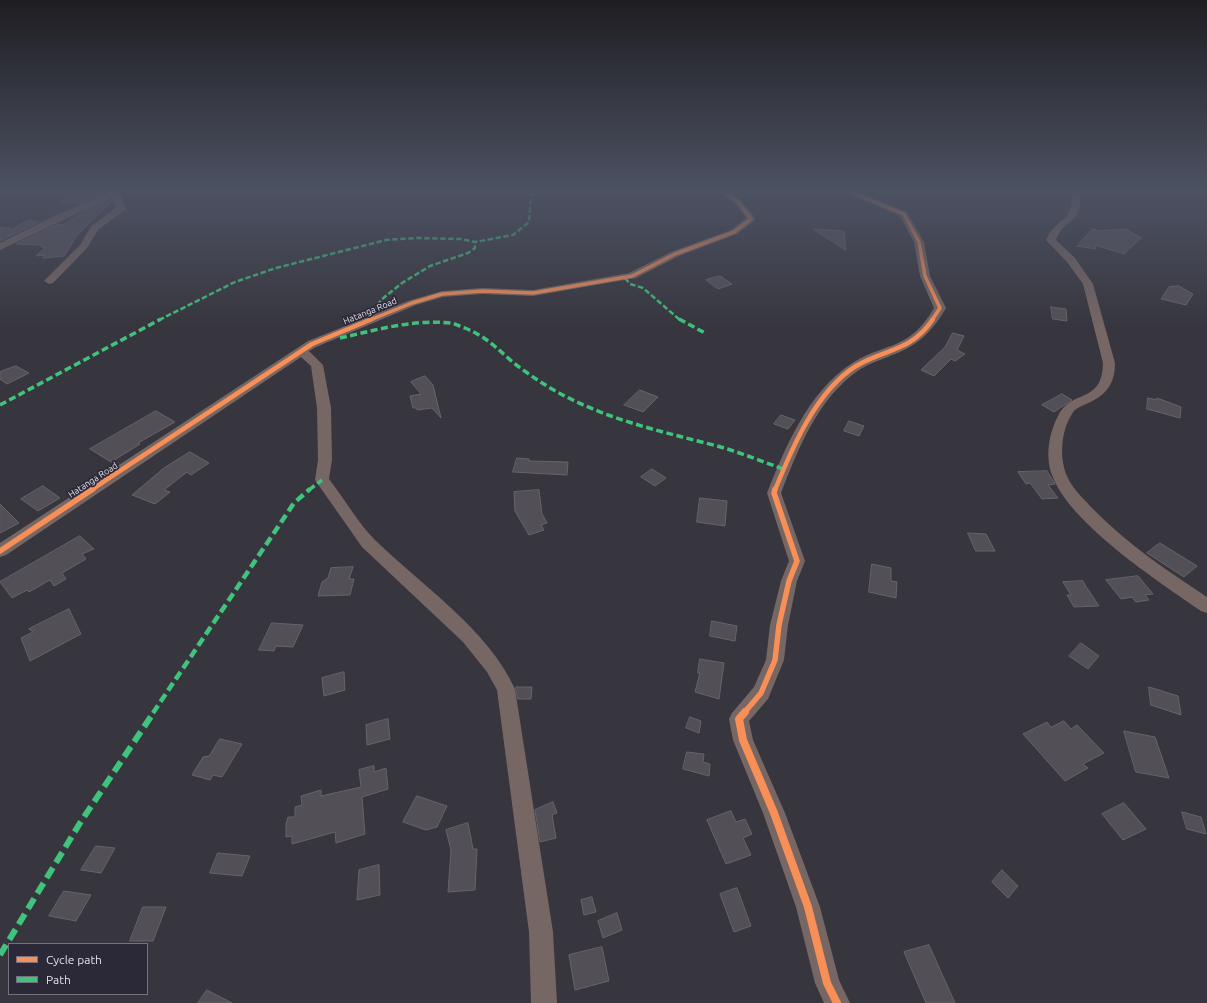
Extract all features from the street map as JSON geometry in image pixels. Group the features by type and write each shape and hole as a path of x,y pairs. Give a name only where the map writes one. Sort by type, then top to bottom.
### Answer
{"street":[{"path":"0,247 20,237"},
{"path":"49,281 84,246 89,237"},
{"name":"Hatanga Road","path":"0,550 251,385 288,358 312,344 369,319 412,303 442,294 482,291 533,293 632,276 675,254 721,237"},
{"path":"837,1003 827,983 808,907 774,813 743,740 739,719 761,693 775,660 779,625 789,581 797,561 774,493 803,426 825,396 848,372 872,357 909,344 930,325 940,308 925,276 919,242 916,237"},
{"path":"1052,237 1051,240 1071,260 1088,284 1109,363 1110,376 1103,389 1089,398 1070,406 1060,422 1056,441 1058,472 1068,491 1114,539 1149,567 1207,606"},
{"path":"302,351 317,365 322,394 324,408 325,460 322,480 368,543 469,638 493,666 506,689 541,932 544,1003"}],"building":[{"path":"0,237 9,237 0,241"},
{"path":"31,237 76,237 64,256 43,258 45,255 36,256 46,247 41,247 42,245 16,244"},
{"path":"825,237 845,237 846,250"},
{"path":"1086,237 1141,238 1124,254 1095,245 1096,249 1077,246"},
{"path":"720,276 732,284 718,289 706,280"},
{"path":"1179,286 1193,294 1186,305 1161,299 1169,287"},
{"path":"1051,307 1066,309 1067,321 1053,319"},
{"path":"953,333 964,336 957,350 965,354 955,361 951,359 934,376 921,370 945,347"},
{"path":"16,366 29,373 7,384 0,379 0,372"},
{"path":"425,376 433,385 441,418 432,408 417,410 417,408 413,408 410,396 421,394 411,382"},
{"path":"640,390 658,397 643,412 624,405"},
{"path":"1062,394 1072,400 1054,412 1042,405"},
{"path":"1148,398 1157,400 1157,398 1181,407 1180,418 1147,409"},
{"path":"156,411 175,422 138,443 140,444 111,462 90,449"},
{"path":"781,415 795,420 788,429 774,424"},
{"path":"849,421 864,426 859,436 844,431"},
{"path":"190,452 209,463 191,475 187,472 164,490 170,492 155,504 132,495 164,468"},
{"path":"517,458 529,459 529,461 568,462 567,475 513,472"},
{"path":"652,469 666,478 655,486 641,477"},
{"path":"1047,471 1055,484 1048,485 1058,498 1042,499 1030,483 1026,484 1018,472"},
{"path":"43,486 60,498 38,511 21,499"},
{"path":"539,490 542,514 547,523 541,525 544,530 529,535 515,511 514,492"},
{"path":"700,498 727,501 725,526 697,522"},
{"path":"0,504 19,523 0,533"},
{"path":"968,533 986,534 995,551 976,551"},
{"path":"80,536 94,549 82,554 86,559 62,573 66,579 54,586 50,580 29,592 27,590 12,598 0,582"},
{"path":"1160,543 1197,566 1184,577 1147,553"},
{"path":"872,564 891,568 891,581 897,582 896,598 869,592"},
{"path":"353,567 349,579 354,579 350,595 318,596 322,582 328,578 331,568"},
{"path":"1138,576 1153,594 1145,595 1149,600 1136,602 1132,597 1121,599 1106,580"},
{"path":"1083,581 1099,606 1074,607 1067,595 1071,595 1063,582"},
{"path":"69,609 81,634 30,661 21,638 33,632 29,629"},
{"path":"712,621 737,626 735,641 710,636"},
{"path":"272,623 303,625 293,647 276,646 274,651 259,650"},
{"path":"1081,643 1099,656 1088,669 1069,656"},
{"path":"700,659 724,663 719,699 695,692 700,673 698,673"},
{"path":"344,672 345,690 324,696 322,678"},
{"path":"516,687 532,687 531,699 518,699"},
{"path":"1149,687 1178,696 1181,715 1151,705"},
{"path":"690,717 701,721 699,733 686,728"},
{"path":"388,719 390,739 367,745 366,725"},
{"path":"1064,721 1071,729 1077,725 1104,753 1083,764 1088,768 1065,781 1023,734 1047,722 1051,727"},
{"path":"1124,731 1155,737 1169,778 1136,772"},
{"path":"220,739 242,744 222,777 213,775 210,780 192,775 203,757 209,756"},
{"path":"687,752 704,754 703,762 710,764 709,776 683,769"},
{"path":"374,766 374,772 386,768 388,789 362,797 365,834 336,843 335,832 292,844 292,836 286,837 286,824 288,817 295,817 295,807 302,805 301,796 321,790 321,796 361,787 359,770"},
{"path":"417,796 447,806 437,827 426,830 403,822"},
{"path":"553,802 557,813 552,815 556,838 540,842 535,810"},
{"path":"1124,803 1146,829 1123,840 1102,814"},
{"path":"731,811 736,822 745,819 752,834 743,838 751,855 726,864 707,820"},
{"path":"1182,812 1201,817 1206,834 1187,829"},
{"path":"468,823 473,849 477,849 475,890 448,892 451,850 446,830"},
{"path":"96,846 115,848 101,873 81,870"},
{"path":"218,853 250,856 242,876 210,873"},
{"path":"379,865 380,895 357,900 359,870"},
{"path":"1002,870 1018,886 1008,898 992,882"},
{"path":"737,888 751,926 734,932 720,894"},
{"path":"64,891 91,895 76,921 49,916"},
{"path":"592,897 596,912 584,915 581,900"},
{"path":"143,907 166,907 153,941 130,941"},
{"path":"617,913 622,930 603,938 598,921"},
{"path":"929,945 955,1003 926,1003 904,952"},
{"path":"602,947 609,981 575,990 569,955"},
{"path":"207,990 232,1003 198,1003"}],"marked path":[{"path":"0,405 197,300 235,282 276,268 386,240 418,238 461,239 475,242 503,237"},
{"path":"369,319 381,300 402,283 430,266 468,253 475,248 475,242"},
{"path":"625,278 630,284 643,288 678,319 705,333"},
{"path":"340,338 401,324 452,323 481,335 500,349 525,372 557,392 596,412 653,430 719,447 783,469"},
{"path":"0,955 80,823 294,503 322,480"}],"cycle path":[{"path":"0,551 312,344 412,303 442,294 482,291 533,293 632,276 675,254 721,237"},
{"path":"837,1003 827,983 808,907 774,813 743,740 739,719 761,693 775,660 779,625 789,581 797,561 774,493 795,444 823,398 848,372 863,362 900,348 913,341 926,329 940,308 925,276 919,242 916,237"}]}
